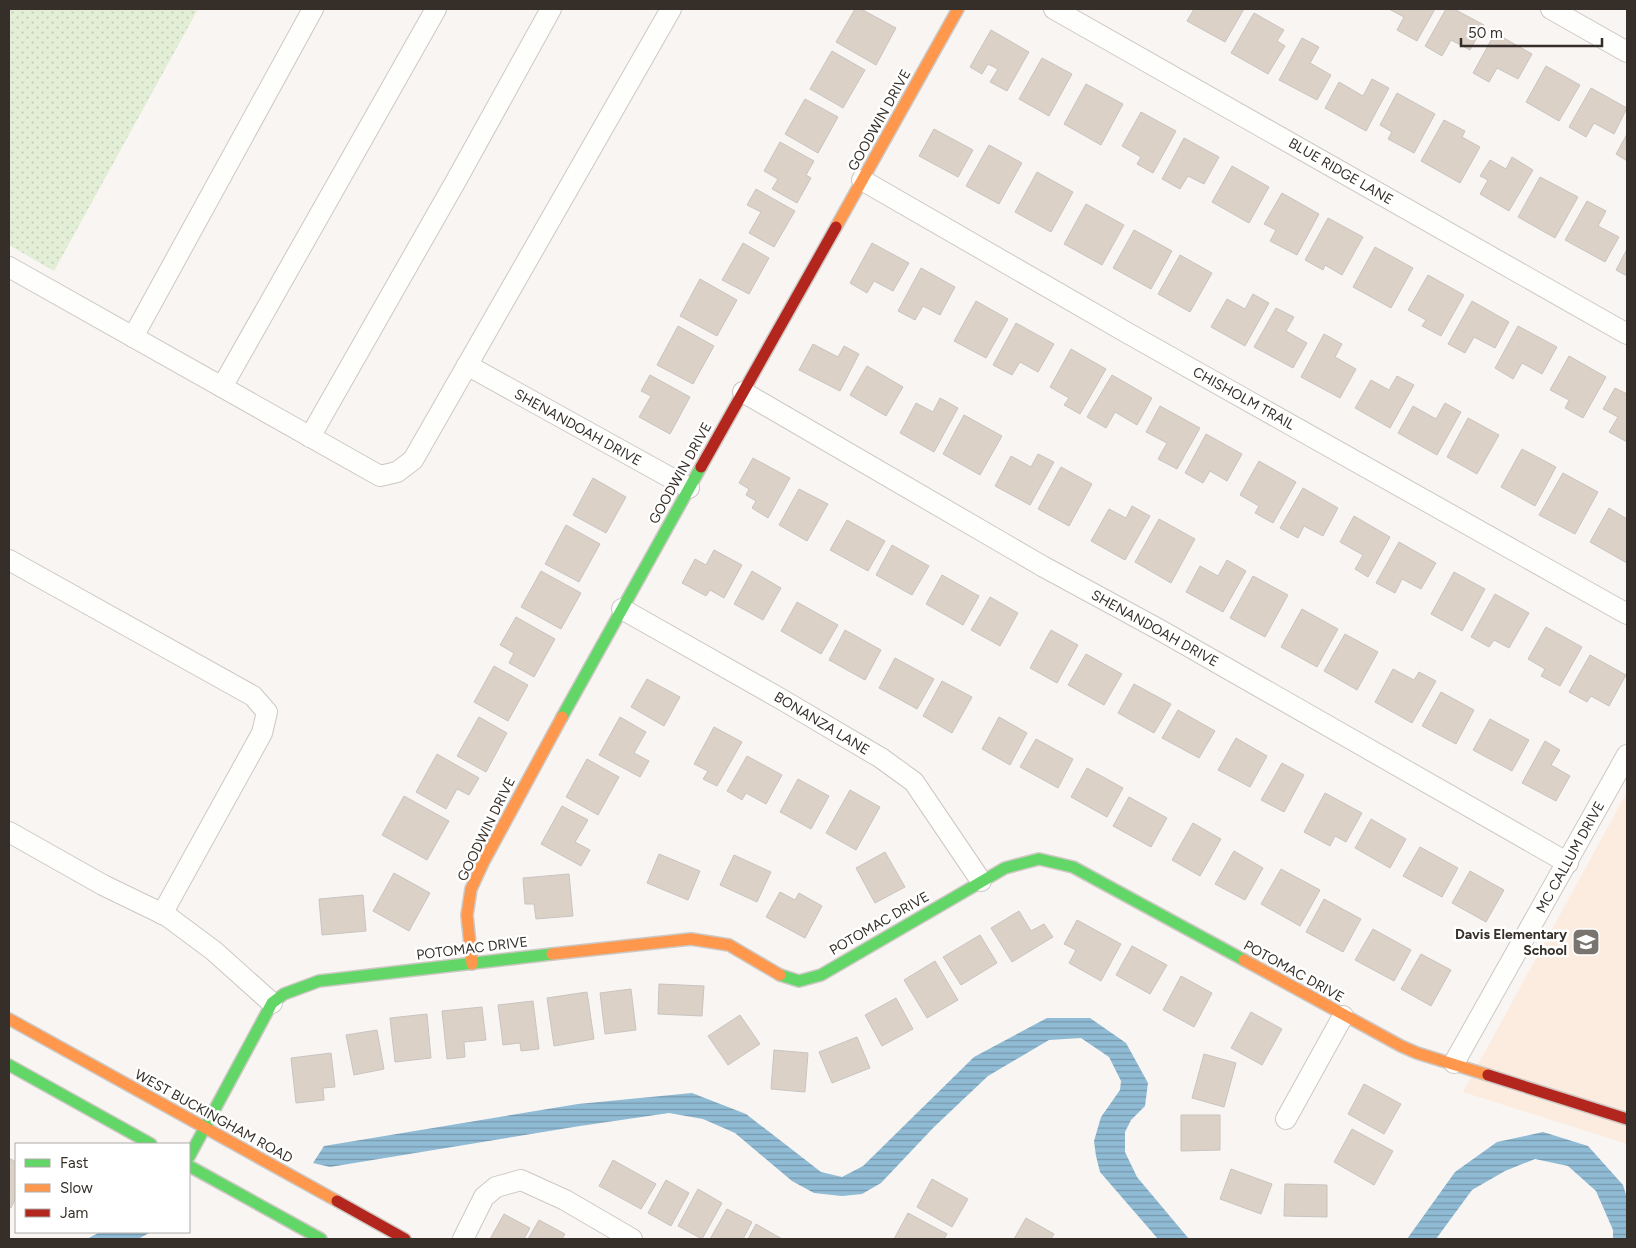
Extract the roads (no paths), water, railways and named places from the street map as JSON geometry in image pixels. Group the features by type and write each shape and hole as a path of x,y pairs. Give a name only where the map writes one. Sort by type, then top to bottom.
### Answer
{"street":[{"path":"133,337 313,9"},
{"path":"222,387 436,9"},
{"path":"310,436 457,179 551,9"},
{"path":"9,267 380,476 397,472 413,460 671,9"},
{"name":"GOODWIN DRIVE","path":"472,964 467,915 472,890 479,872 535,764 958,9"},
{"name":"BLUE RIDGE LANE","path":"1054,9 1627,334"},
{"path":"1551,9 1627,52"},
{"name":"CHISHOLM TRAIL","path":"862,180 1131,335 1627,614"},
{"name":"SHENANDOAH DRIVE","path":"467,366 689,488"},
{"name":"SHENANDOAH DRIVE","path":"743,392 1044,567 1169,635 1568,863"},
{"path":"9,560 253,696 267,712 262,733 162,914"},
{"name":"BONANZA LANE","path":"622,609 782,699 881,758 914,782 981,881"},
{"name":"MC CALLUM DRIVE","path":"1454,1063 1627,755"},
{"path":"9,832 103,885 162,914 214,951 272,1003 190,1155"},
{"name":"POTOMAC DRIVE","path":"272,1003 284,994 319,981 691,939 729,945 776,973 799,981 821,975 1005,868 1039,859 1072,866 1343,1016 1401,1046 1627,1119"},
{"path":"1286,1119 1343,1016"},
{"name":"WEST BUCKINGHAM ROAD","path":"9,1019 405,1239"},
{"path":"9,1065 149,1143"},
{"path":"190,1167 321,1239"},
{"path":"463,1239 484,1197 496,1187 521,1180 565,1200 632,1239"}],"water":[{"path":"1047,1018 1090,1018 1126,1043 1148,1083 1145,1106 1131,1120 1125,1132 1125,1152 1137,1177 1189,1239 1158,1239 1100,1172 1094,1141 1101,1117 1120,1090 1121,1081 1109,1057 1081,1038 1049,1040 988,1076 934,1127 881,1183 862,1194 842,1196 814,1193 792,1181 735,1133 703,1119 669,1113 330,1167 313,1163 324,1146 578,1104 692,1093 746,1114 821,1172 842,1177 863,1166 974,1057"},
{"path":"1543,1132 1588,1146 1623,1185 1627,1198 1627,1239 1613,1239 1613,1230 1596,1191 1568,1166 1535,1159 1505,1171 1472,1190 1436,1239 1407,1239 1455,1172 1497,1142"},
{"path":"98,1233 149,1233 138,1239 87,1239"}],"place":[{"name":"Davis Elementary School","path":"1586,942"}]}
